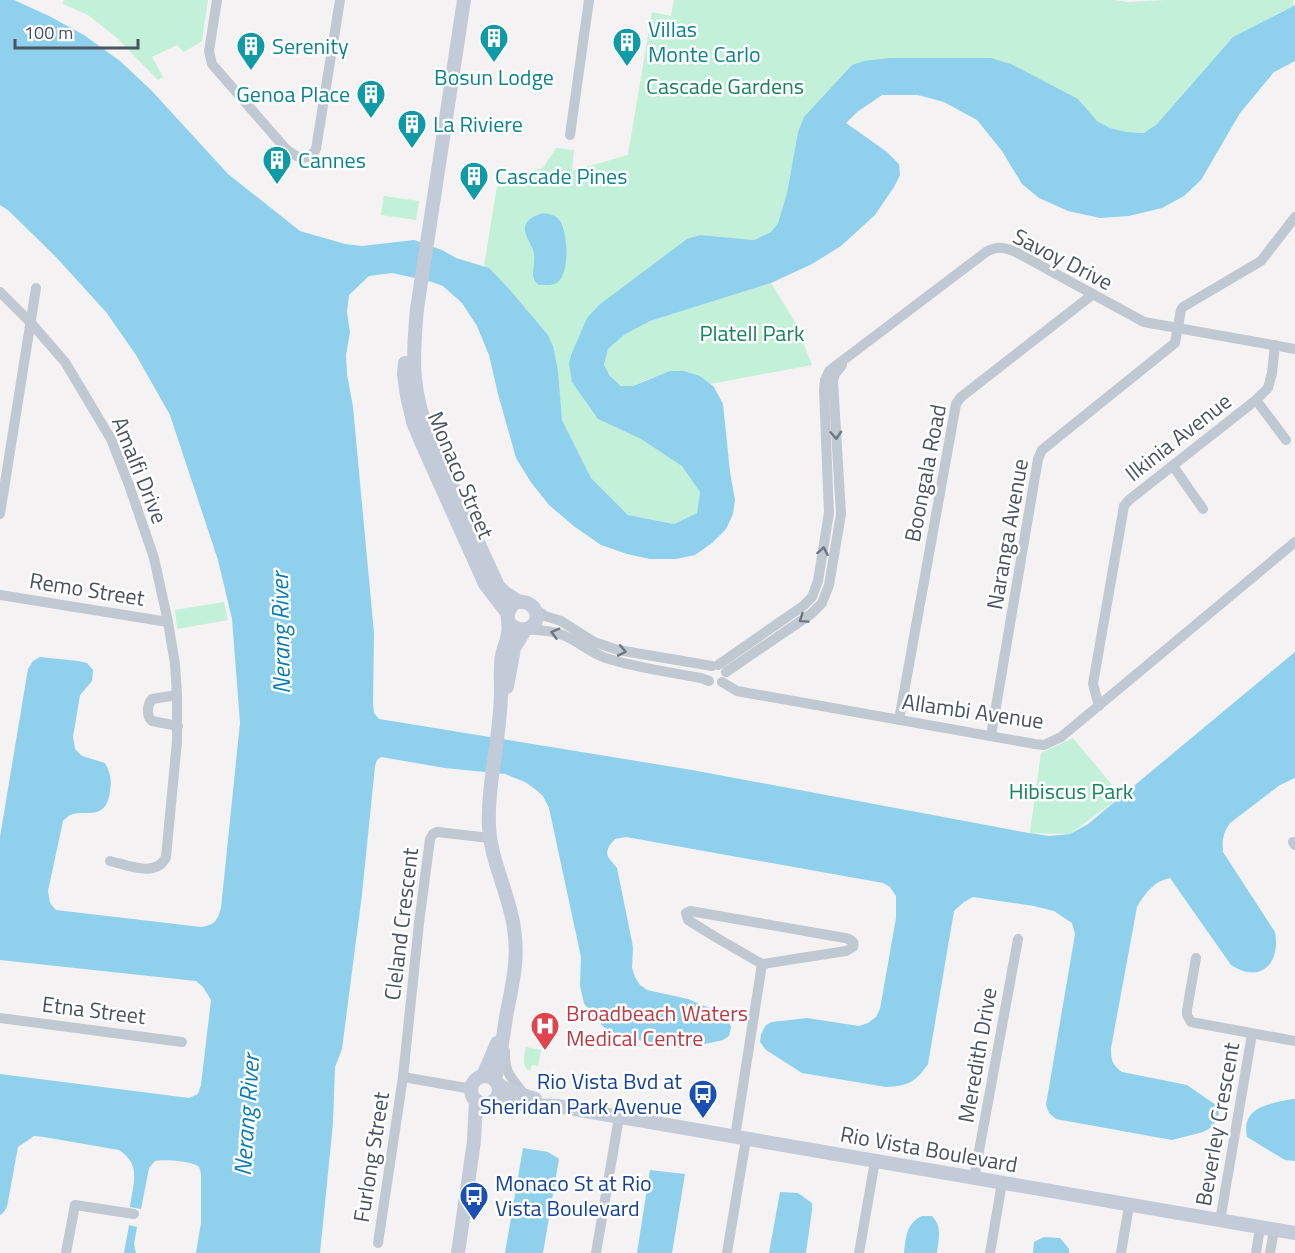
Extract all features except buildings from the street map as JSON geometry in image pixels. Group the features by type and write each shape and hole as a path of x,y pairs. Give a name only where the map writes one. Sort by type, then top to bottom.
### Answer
{"street":[{"path":"216,0 209,51 212,63 285,148 299,157 309,157 316,149 340,0"},
{"name":"Monaco Street","path":"464,0 417,309 406,348 407,396 413,422 423,446 484,568 505,593 519,602"},
{"path":"570,135 589,0"},
{"name":"Naranga Avenue","path":"991,736 1038,459 1042,450 1175,343 1181,310 1262,261 1295,217"},
{"name":"Savoy Drive","path":"719,671 803,606 812,597 818,581 829,513 824,390 829,371 986,252 1002,247 1014,251 1144,322 1295,349"},
{"path":"0,514 36,288"},
{"name":"Amalfi Drive","path":"0,292 65,362 111,439 154,558 168,622 175,664 178,726 165,860 157,867 148,869 110,861"},
{"name":"Boongala Road","path":"899,720 956,404 961,397 1092,295"},
{"name":"Ilkinia Avenue","path":"1099,706 1093,684 1125,506 1129,500 1256,400 1268,388 1275,345"},
{"path":"1256,400 1286,440"},
{"path":"0,446 10,456"},
{"path":"1173,466 1203,508"},
{"name":"Allambi Avenue","path":"719,671 737,691 1044,745 1061,737 1295,542"},
{"name":"Monaco Street","path":"484,568 485,584 508,618"},
{"name":"Remo Street","path":"0,595 168,622"},
{"path":"482,1098 498,1096 499,1090 492,1080 516,967 515,938 510,910 493,854 489,812 501,710 501,665 508,633 510,608 514,604 524,602 545,616 561,621 606,647 719,671"},
{"path":"501,710 514,648 535,621 533,607"},
{"path":"508,618 513,628 553,631 593,652 621,662 709,681 707,672 719,671"},
{"path":"177,695 152,699 148,713 149,718 154,722 178,726"},
{"path":"474,835 486,823 489,812"},
{"name":"Cleland Crescent","path":"404,1077 419,923 430,839 437,832 490,838"},
{"path":"690,911 816,933 849,939 854,944 853,947 846,951 762,964 688,920 686,914 690,911"},
{"path":"717,938 724,917"},
{"path":"815,955 816,933"},
{"name":"Meredith Drive","path":"974,1178 1018,939"},
{"name":"Beverley Crescent","path":"1196,958 1187,1010 1189,1019 1196,1023 1295,1041"},
{"path":"727,1253 762,964"},
{"name":"Etna Street","path":"0,1018 182,1042"},
{"path":"492,1080 503,1045 506,1018"},
{"name":"Beverley Crescent","path":"1220,1221 1252,1034"},
{"path":"503,1045 507,1070 525,1095"},
{"name":"Rio Vista Boulevard","path":"404,1077 482,1098 528,1105 557,1106 1295,1233"},
{"name":"Furlong Street","path":"378,1243 404,1077"},
{"path":"458,1253 482,1098 475,1081 492,1080"},
{"name":"Rio Vista Boulevard","path":"492,1080 507,1090 557,1106"},
{"path":"596,1253 619,1117"},
{"path":"859,1253 874,1161"},
{"path":"990,1253 1002,1183"},
{"path":"66,1253 75,1204 134,1214"},
{"path":"1121,1253 1129,1206"},
{"path":"1256,1253 1267,1229"},
{"path":"1267,1229 1270,1253"}],"green space":[{"path":"64,0 208,0 202,41 184,52 177,45 152,57 163,77 158,80 116,37 88,15 63,4"},
{"name":"Cascade Gardens","path":"674,0 1114,0 1128,2 1293,0 1294,5 1233,37 1157,124 1144,133 1110,128 1097,121 1077,99 1011,64 991,58 890,58 798,132 787,193 778,223 771,232 754,240 700,235 599,305 598,419 641,439 683,466 700,492 697,513 674,524 628,515 591,478 562,420 558,370 548,335 511,291 484,266 498,181 543,168 556,148 574,150 572,171 628,155 652,12 671,16"},
{"path":"384,196 419,201 416,220 381,215"},
{"name":"Platell Park","path":"771,283 795,322 812,365 710,384 700,376 684,371 648,379 633,386 621,386 610,376 604,365 608,349 624,335 650,321"},
{"path":"224,602 228,620 177,629 175,610"},
{"name":"Hibiscus Park","path":"1073,738 1121,796 1070,834 1030,833 1041,753"},
{"path":"526,1047 541,1050 538,1066 532,1065 530,1071 524,1064"}],"water":[{"name":"Nerang River","path":"0,0 14,0 49,16 84,35 120,61 151,90 228,174 300,231 345,244 362,246 414,240 442,250 456,258 489,268 548,335 558,370 562,420 591,478 628,515 674,524 697,513 700,492 682,466 641,439 598,419 572,382 569,364 571,355 587,318 599,305 687,239 700,235 754,240 771,232 778,223 787,193 798,132 804,117 852,65 890,58 991,58 1011,64 1078,99 1097,121 1110,128 1144,133 1157,124 1233,37 1295,5 1295,61 1274,72 1240,113 1201,180 1184,196 1162,208 1129,216 1100,218 1068,211 1039,198 1022,184 1002,151 977,120 944,102 918,95 882,95 857,112 846,123 887,152 899,164 900,175 875,215 841,246 812,264 771,283 650,321 624,335 608,349 604,365 610,376 621,386 633,386 670,371 684,371 700,376 714,387 723,404 735,500 733,514 726,529 695,555 676,559 650,559 627,554 601,545 549,505 516,458 489,355 477,326 462,303 443,286 392,273 369,276 349,295 347,312 350,332 346,355 347,374 353,407 374,633 373,704 374,713 379,719 692,770 1049,836 1070,834 1088,824 1295,652 1295,778 1280,785 1230,823 1223,840 1223,852 1275,932 1275,953 1271,962 1266,968 1251,972 1231,965 1170,878 1159,882 1147,892 1137,907 1111,1048 1113,1062 1122,1072 1187,1085 1216,1105 1219,1113 1212,1127 1203,1132 1172,1140 1056,1119 1049,1113 1046,1105 1075,934 1072,923 1054,911 973,897 954,911 928,1064 919,1075 906,1084 886,1087 802,1073 766,1050 760,1042 761,1034 766,1025 772,1022 807,1018 859,1026 876,1017 880,1009 896,918 896,896 890,887 883,883 626,837 615,839 607,852 608,857 617,868 633,947 632,968 635,977 647,990 688,999 726,1015 731,1027 729,1036 723,1040 679,1048 623,1037 605,1028 592,1016 584,1003 580,986 581,957 549,808 543,796 525,782 505,774 445,768 381,757 375,766 362,894 342,1049 335,1067 333,1123 320,1253 196,1253 201,1223 200,1168 187,1162 155,1161 149,1168 141,1209 130,1207 134,1182 133,1168 131,1162 119,1150 44,1137 34,1136 18,1147 7,1207 0,1215 0,1074 189,1098 198,1094 201,1085 211,1000 196,981 0,960 0,837 28,669 33,661 40,657 87,663 93,670 92,681 80,695 73,737 75,749 82,756 105,763 111,780 109,797 106,805 100,811 72,814 63,821 48,891 50,903 56,910 201,927 215,922 221,908 240,723 232,619 218,560 170,415 136,355 106,312 55,256 0,205"},
{"path":"543,213 555,216 560,221 566,243 566,261 562,277 558,282 549,285 539,285 534,279 534,254 525,231 529,220"},
{"path":"1295,1099 1295,1161 1285,1160 1247,1137 1246,1127 1248,1119 1259,1108"},
{"path":"523,1148 548,1152 559,1159 543,1253 505,1253"},
{"path":"650,1170 685,1174 672,1253 637,1253"},
{"path":"780,1192 798,1193 812,1203 806,1253 769,1253"},
{"path":"922,1216 932,1216 937,1224 939,1233 937,1253 904,1253 910,1227"},
{"path":"129,1225 137,1227 134,1244 136,1253 124,1253"},
{"path":"1044,1237 1060,1238 1069,1249 1069,1253 1033,1253 1034,1242"}],"place":[{"name":"Bosun Lodge","path":"494,64"},
{"name":"Villas Monte Carlo","path":"627,68"},
{"name":"Serenity","path":"251,72"},
{"name":"Genoa Place","path":"371,120"},
{"name":"La Riviere","path":"412,150"},
{"name":"Cannes","path":"277,186"},
{"name":"Cascade Pines","path":"474,202"},
{"name":"Broadbeach Waters Medical Centre","path":"545,1052"},
{"name":"Rio Vista Bvd at Sheridan Park Avenue","path":"703,1120"},
{"name":"Monaco St at Rio Vista Boulevard","path":"474,1222"}]}
